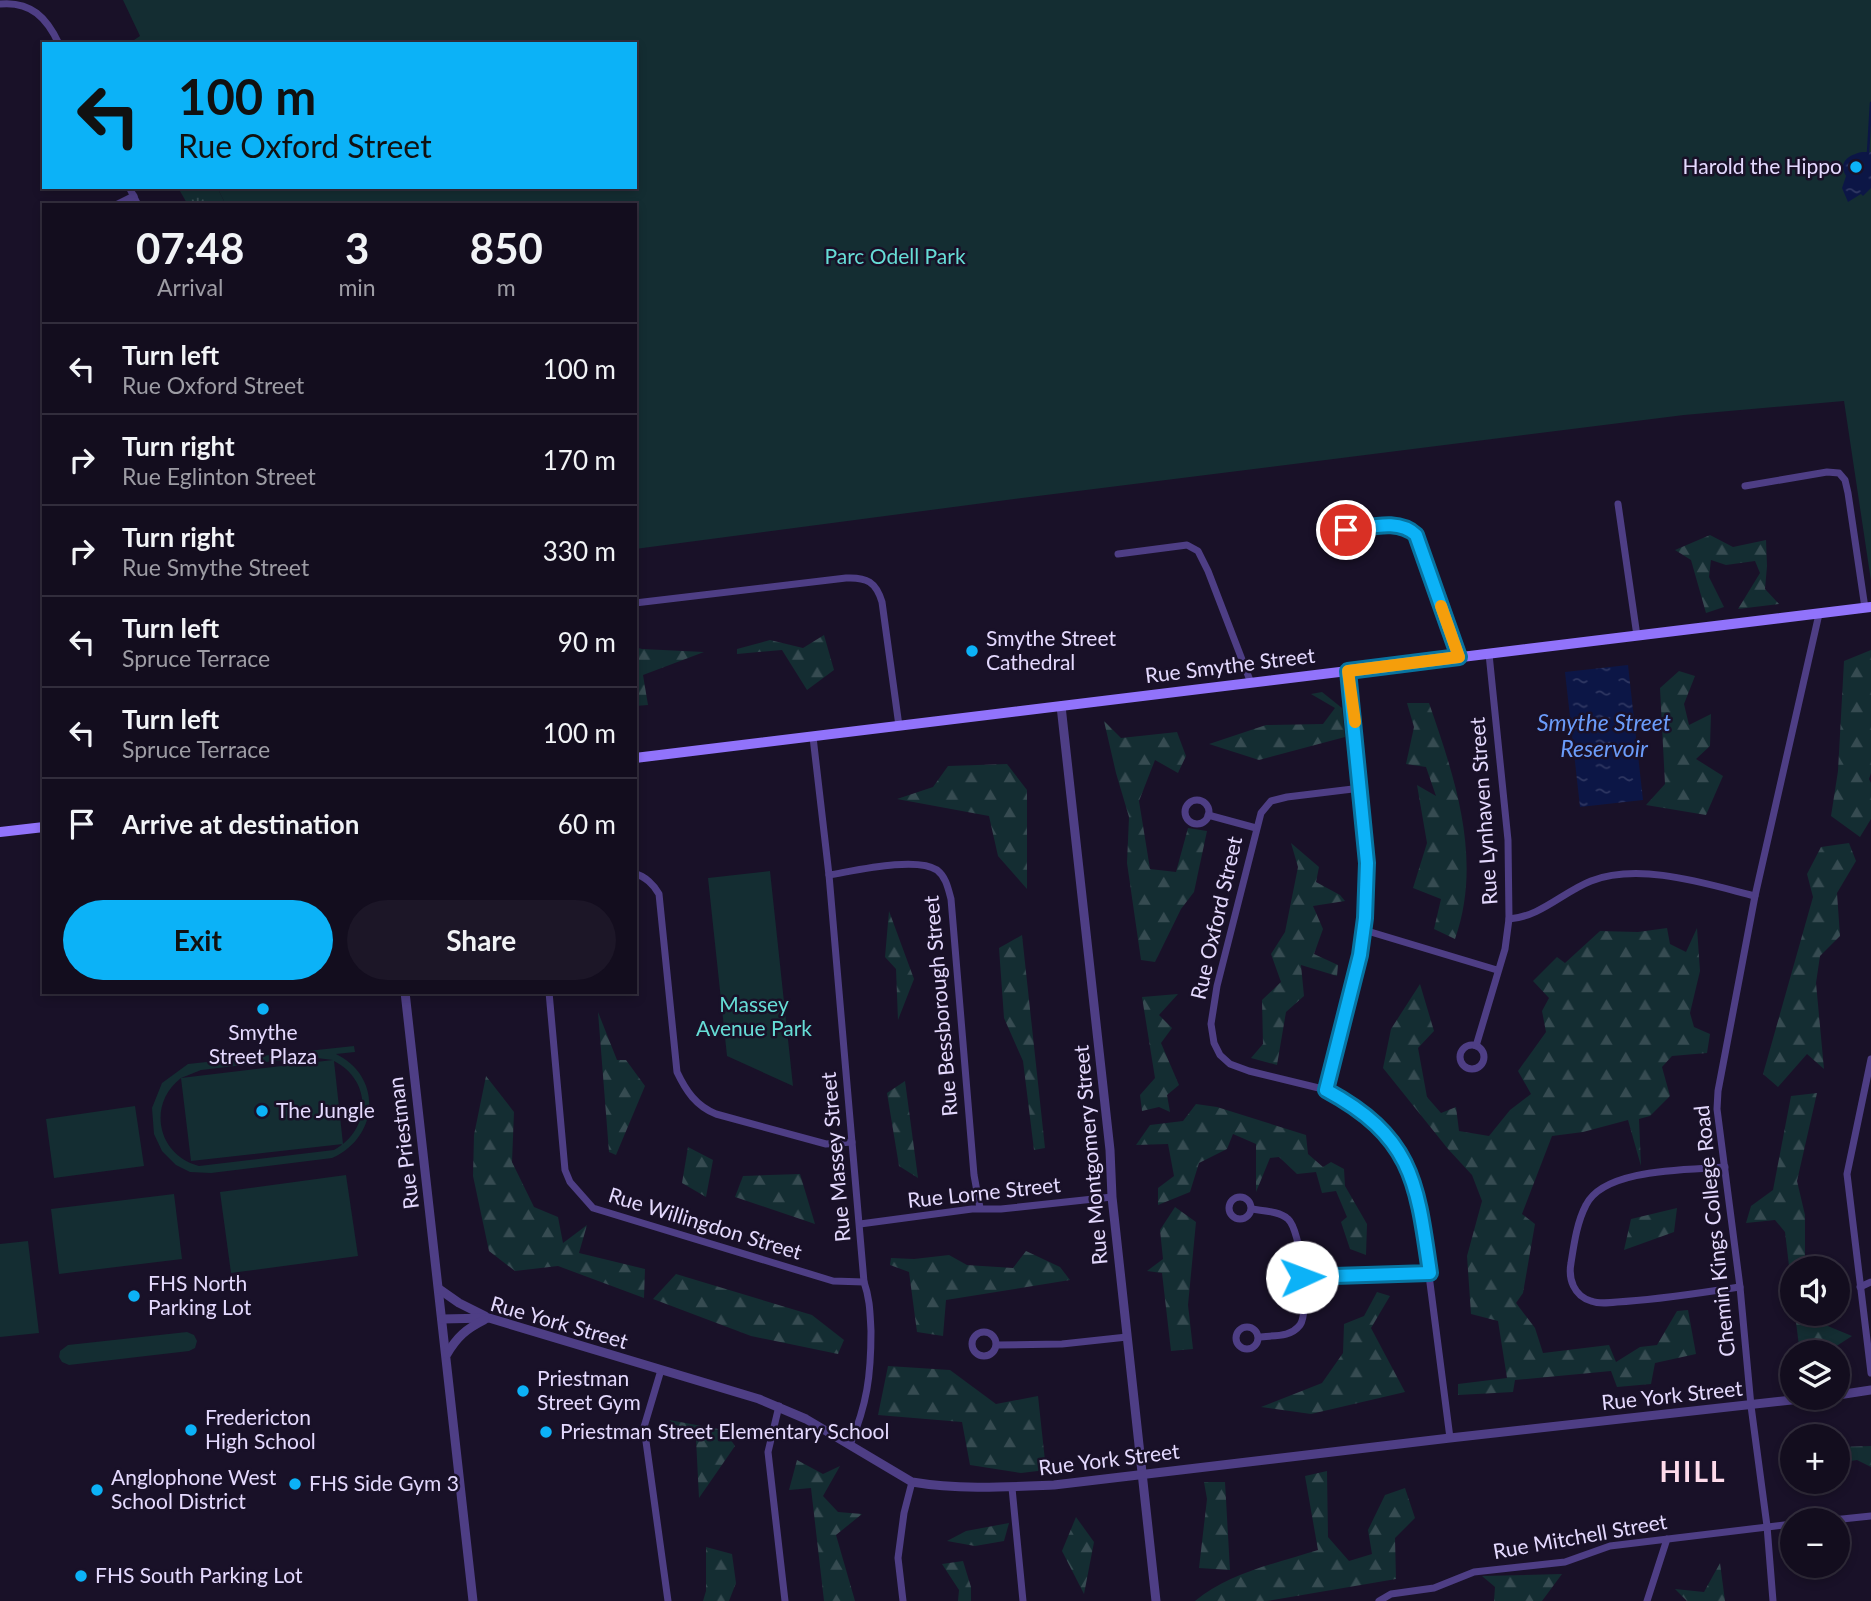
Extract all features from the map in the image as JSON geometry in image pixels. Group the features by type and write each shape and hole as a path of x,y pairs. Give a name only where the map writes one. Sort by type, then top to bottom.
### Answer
{"main road":[{"name":"Rue Smythe Street","path":"637,758 1868,608"},
{"path":"0,832 42,827"}],"street":[{"path":"0,4 27,6 42,15 58,42"},
{"path":"131,189 137,203"},
{"path":"120,203 134,196"},
{"path":"1745,486 1827,472 1839,473 1845,480 1848,493 1868,608"},
{"path":"1618,504 1637,636"},
{"path":"1320,533 1396,525 1409,528 1416,535 1459,657"},
{"path":"1118,554 1187,545 1198,551 1251,683"},
{"path":"637,603 846,578 860,577 870,581 878,588 883,603 899,726"},
{"name":"Chemin Kings College Road","path":"1773,1601 1740,1287 1719,1135 1718,1091 1755,896 1819,614"},
{"name":"Rue Lynhaven Street","path":"1476,1046 1505,949 1509,919 1508,840 1489,654"},
{"path":"1326,1090 1364,930 1367,863 1348,671"},
{"name":"Rue Montgomery Street","path":"1061,706 1156,1601"},
{"name":"Rue Massey Street","path":"813,737 829,874 864,1282 870,1298 870,1377 863,1412 850,1446"},
{"name":"Rue Oxford Street","path":"1361,788 1287,797 1271,801 1261,813 1217,986 1211,1024 1214,1042 1220,1055 1230,1064 1326,1090 1371,1118 1387,1134 1401,1155 1413,1177 1430,1273 1450,1437"},
{"path":"1208,815 1256,828"},
{"name":"Rue Bessborough Street","path":"829,874 912,864 928,866 939,872 947,882 951,899 974,1175 980,1208"},
{"path":"637,875 655,887 659,894 677,1072 690,1094 702,1108 716,1114 826,1144 852,1142"},
{"path":"1509,919 1530,915 1594,880 1619,875 1672,877 1755,896"},
{"path":"1364,930 1497,970"},
{"name":"Rue Priestman","path":"405,994 474,1601"},
{"name":"Rue Willingdon Street","path":"548,994 565,1170 569,1182 593,1208 832,1281 864,1282"},
{"path":"1871,1059 1847,1174 1871,1373"},
{"path":"1725,1167 1626,1177 1604,1186 1586,1204 1569,1269 1572,1286 1578,1294 1587,1301 1599,1304 1740,1287"},
{"name":"Rue Lorne Street","path":"860,1224 980,1208 1112,1198"},
{"path":"1252,1209 1281,1214 1293,1224 1302,1277 1304,1316 1299,1326 1286,1335 1259,1337"},
{"path":"1302,1277 1430,1273"},
{"path":"1860,1287 1871,1282"},
{"path":"439,1289 489,1318"},
{"path":"447,1355 466,1329 489,1318"},
{"name":"Rue York Street","path":"442,1319 489,1318 779,1406 806,1419 912,1482 931,1485 1012,1488 1066,1484 1450,1437 1780,1402"},
{"path":"997,1345 1054,1344 1127,1337"},
{"path":"661,1370 644,1427 667,1601"},
{"path":"1850,1393 1871,1390"},
{"path":"779,1406 768,1452 785,1601"},
{"path":"903,1601 898,1558 904,1513 912,1482"},
{"path":"1012,1488 1023,1601"},
{"path":"1850,1518 1871,1516"},
{"name":"Rue Mitchell Street","path":"1378,1601 1391,1594 1434,1588 1474,1572 1565,1562 1610,1546 1780,1525"},
{"path":"1647,1601 1667,1539"}],"green space":[{"name":"Parc Odell Park","path":"123,0 1871,0 1871,581 1844,401 1684,415 637,549 637,203 225,203 218,189 637,189 637,42 131,42 140,36"},
{"path":"218,189 225,203 187,203 180,191"},
{"path":"1710,535 1733,547 1766,540 1765,589 1779,604 1738,609 1760,573 1755,561 1726,565 1711,560 1709,577 1724,607 1706,613 1691,560 1675,550"},
{"path":"824,635 834,670 807,690 782,650 737,654 737,649 770,640 803,648"},
{"path":"637,648 704,652 643,675 648,705 637,706"},
{"path":"1871,650 1871,819 1860,837 1831,816 1838,771 1844,661"},
{"path":"1679,671 1695,676 1684,704 1689,725 1711,714 1710,746 1696,759 1723,776 1706,815 1646,805 1665,784 1660,688"},
{"path":"1322,692 1342,708 1345,737 1259,760 1209,744 1266,725 1323,724 1335,708 1311,694"},
{"path":"1407,703 1429,703 1456,790 1466,849 1466,879 1463,909 1455,939 1434,929 1441,899 1413,888 1427,843 1417,785 1436,796 1426,767 1406,764 1414,727"},
{"path":"1104,721 1121,738 1177,732 1186,756 1178,773 1155,760 1139,801 1150,869 1176,872 1188,828 1207,831 1194,892 1181,909 1155,962 1141,960 1127,863 1129,817"},
{"path":"1007,764 1027,790 1027,889 998,856 989,816 897,799 933,787 948,766"},
{"path":"1291,843 1319,867 1316,882 1340,895 1345,901 1313,906 1323,929 1314,954 1338,965 1337,976 1301,965 1304,996 1286,1012 1277,1065 1251,1058 1263,1044 1262,1000 1281,982 1271,954 1285,932 1298,867"},
{"path":"1849,843 1856,861 1837,893 1840,936 1820,956 1816,983 1824,1069 1807,1054 1778,1087 1763,1074 1813,897 1807,874 1821,847"},
{"name":"Massey Avenue Park","path":"770,871 793,1086 727,1056 708,878"},
{"path":"889,911 914,979 898,1020 896,969 885,957"},
{"path":"1667,928 1670,944 1686,952 1697,928 1700,971 1690,1013 1694,1027 1710,1034 1707,1053 1672,1056 1662,1067 1670,1096 1650,1116 1639,1119 1641,1166 1628,1120 1583,1132 1552,1136 1522,1214 1535,1224 1523,1293 1516,1303 1535,1328 1543,1353 1609,1345 1616,1362 1640,1347 1657,1345 1677,1311 1688,1310 1696,1354 1655,1363 1651,1384 1617,1387 1611,1371 1515,1380 1513,1392 1458,1395 1458,1384 1507,1378 1498,1321 1471,1314 1467,1256 1482,1201 1472,1175 1383,1068 1391,1029 1420,984 1434,1031 1418,1048 1427,1097 1441,1113 1456,1107 1459,1131 1489,1136 1510,1110 1531,1094 1518,1071 1546,1032 1542,1011 1549,998 1533,981 1557,957 1565,963 1600,931 1638,932"},
{"path":"1022,935 1045,1148 1034,1150 1023,1061 1004,1018 999,948"},
{"path":"1178,994 1159,1015 1172,1028 1161,1043 1179,1085 1167,1095 1170,1112 1159,1107 1142,1111 1140,1095 1155,1078 1142,997"},
{"path":"598,1012 617,1060 626,1060 645,1086 616,1155 609,1152"},
{"name":"The Jungle","path":"354,1046 355,1052 336,1054 351,1064 362,1077 368,1091 366,1122 359,1136 348,1148 332,1158 211,1173 190,1172 176,1165 162,1151 154,1134 152,1108 162,1083 188,1064","holes":["309,1057 333,1060 181,1078 201,1070","334,1061 347,1070 361,1093 361,1118 343,1144","181,1078 191,1161 342,1144 334,1150 199,1166 174,1151 162,1128 164,1101 170,1089"]},
{"path":"486,1076 514,1112 512,1162 534,1207 558,1217 563,1243 587,1225 579,1253 645,1269 644,1298 558,1266 515,1271 489,1251 473,1176 474,1135"},
{"path":"905,1081 918,1178 899,1166 887,1093"},
{"path":"1817,1093 1797,1181 1805,1215 1805,1256 1788,1256 1785,1232 1775,1220 1746,1223 1751,1206 1773,1190 1791,1096"},
{"path":"1196,1104 1217,1107 1306,1135 1308,1154 1323,1167 1331,1162 1344,1169 1345,1186 1367,1224 1366,1255 1350,1249 1341,1222 1347,1217 1336,1191 1322,1193 1316,1172 1297,1174 1279,1157 1270,1158 1256,1192 1256,1144 1233,1134 1227,1149 1199,1163 1190,1192 1158,1205 1158,1188 1174,1176 1168,1144 1136,1145 1150,1125 1183,1121"},
{"path":"135,1106 144,1166 54,1178 46,1119"},
{"path":"688,1147 713,1160 706,1197 682,1183"},
{"path":"800,1174 815,1224 735,1197 743,1176"},
{"path":"346,1175 358,1256 231,1273 220,1192"},
{"path":"174,1194 182,1259 59,1274 51,1209"},
{"path":"1175,1207 1196,1222 1188,1305 1193,1349 1171,1351 1162,1273 1147,1271 1163,1259 1160,1230"},
{"path":"1677,1208 1674,1232 1624,1250 1631,1219"},
{"path":"28,1241 39,1333 0,1337 0,1244"},
{"path":"1026,1251 1060,1267 1070,1280 946,1300 943,1336 917,1332 909,1272 890,1265 891,1258 914,1259 949,1255 967,1265 1013,1268"},
{"path":"676,1274 812,1315 844,1340 838,1354 751,1336 653,1299"},
{"path":"1377,1292 1390,1296 1371,1328 1405,1392 1311,1414 1261,1407 1322,1383 1343,1353 1344,1324 1364,1316"},
{"path":"1796,1326 1828,1326 1852,1336 1846,1340 1798,1340"},
{"path":"187,1332 194,1335 197,1341 195,1348 189,1351 69,1365 59,1357 60,1351 68,1345"},
{"path":"888,1366 950,1370 996,1404 1038,1396 1046,1470 1021,1473 970,1465 962,1422 878,1415"},
{"path":"669,1420 724,1430 735,1446 699,1498 696,1439"},
{"path":"1871,1446 1871,1467 1857,1460 1850,1461 1850,1447"},
{"path":"797,1460 823,1474 840,1466 823,1496 838,1512 862,1514 836,1535 855,1601 824,1601 811,1488 789,1490"},
{"path":"1327,1471 1328,1537 1349,1561 1372,1554 1368,1530 1385,1495 1405,1488 1415,1518 1395,1538 1396,1579 1267,1601 1195,1601 1208,1591 1238,1576 1318,1550 1305,1476"},
{"path":"1204,1482 1225,1482 1230,1570 1199,1568 1207,1499"},
{"path":"1076,1517 1094,1542 1084,1594 1062,1551"},
{"path":"1009,1523 1004,1541 975,1546 947,1541 966,1531"},
{"path":"706,1547 732,1554 736,1583 729,1601 703,1601 706,1591"},
{"path":"963,1561 971,1587 971,1601 958,1601 959,1590 942,1564"},
{"path":"1720,1563 1725,1601 1687,1601 1675,1589 1704,1592"},
{"path":"1562,1574 1542,1601 1494,1601 1495,1587 1482,1576"}],"water":[{"path":"1871,152 1871,188 1863,196 1861,194 1848,202 1842,188 1846,176 1844,163 1852,155"},
{"name":"Smythe Street Reservoir","path":"1628,665 1643,800 1580,807 1565,672"}],"waterway":[{"path":"1868,153 1871,103"}],"slow traffic":[{"path":"1355,722 1348,671 1459,657 1441,606"}],"place":[{"name":"Harold the Hippo","path":"1856,167"},
{"name":"Smythe Street Cathedral","path":"972,651"},
{"name":"Smythe Street Plaza","path":"263,1009"},
{"name":"The Jungle","path":"262,1111"},
{"name":"FHS North Parking Lot","path":"134,1296"},
{"name":"Priestman Street Gym","path":"523,1391"},
{"name":"Fredericton High School","path":"191,1430"},
{"name":"Priestman Street Elementary School","path":"546,1432"},
{"name":"FHS Side Gym 3","path":"295,1484"},
{"name":"Anglophone West School District","path":"97,1490"},
{"name":"FHS South Parking Lot","path":"81,1576"}],"district":[{"name":"HILL","path":"1693,1472"}],"route":[{"path":"1302,1277 1430,1273 1413,1177 1401,1155 1387,1134 1371,1118 1348,1101 1326,1090 1360,955 1365,918 1367,863 1348,671 1459,657 1416,535 1409,528 1396,525 1346,530"}]}
